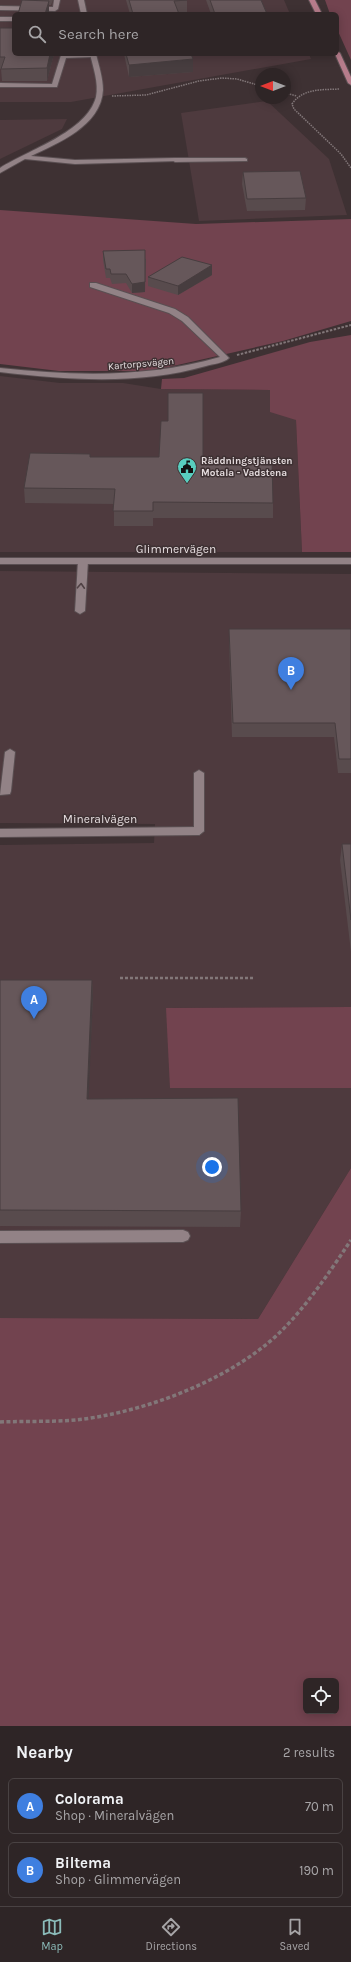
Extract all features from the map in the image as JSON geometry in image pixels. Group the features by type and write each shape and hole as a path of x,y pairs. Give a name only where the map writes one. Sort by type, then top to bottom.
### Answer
{"main road":[{"path":"312,0 318,12"},
{"path":"338,56 351,83"}],"street":[{"path":"0,8 55,9 57,0"},
{"path":"81,0 84,12"},
{"path":"0,19 12,19"},
{"path":"0,85 55,86 63,56"},
{"path":"0,171 22,157 76,129 93,112 100,96 93,56"},
{"path":"22,157 75,162 245,160"},
{"path":"93,285 172,311 186,319 225,358"},
{"name":"Kartorpsvägen","path":"0,370 75,376 142,376 177,371 225,358"},
{"name":"Glimmervägen","path":"0,561 351,561"},
{"path":"80,611 83,561"},
{"path":"0,791 6,791 10,752"},
{"name":"Mineralvägen","path":"0,833 199,831 199,773"},
{"path":"0,1236 183,1236"}],"path":[{"path":"111,96 153,94 187,83 216,79 237,79 255,84"},
{"path":"291,94 297,96 310,92 345,88"},
{"path":"297,96 292,104 294,109 341,154 351,168"},
{"path":"225,358 351,325"},
{"path":"120,978 254,978"},
{"path":"0,1422 75,1420 121,1413 180,1394 214,1377 263,1347 321,1284 351,1240"}],"shaded area":[{"path":"0,0 284,0 289,12 12,12 12,56 310,56 311,59 255,68 71,102 0,102"},
{"path":"325,0 351,0 351,60 339,33 339,12 329,12"},
{"path":"255,103 255,104 270,104 329,159 347,215 199,221 181,113"},
{"path":"67,119 62,129 0,159 0,120"},
{"path":"0,210 196,224 351,219 351,321 283,341 151,371 59,371 0,364"},
{"path":"351,335 351,552 302,552 296,420 270,412 270,390 161,389 162,379 184,378 310,342"},
{"path":"0,376 60,383 123,383 161,389 270,390 296,420 302,552 0,552"},
{"path":"0,571 351,574 351,1007 167,1008 171,1088 351,1088 351,1168 258,1319 0,1318 0,845 154,843 155,824 0,823"},
{"path":"351,1007 351,1088 170,1088 166,1008"},
{"path":"351,1168 351,1726 0,1726 0,1318 258,1319"}],"building":[{"path":"22,0 49,1 46,12 19,12"},
{"path":"129,0 187,0 174,1 178,12 132,12"},
{"path":"210,0 261,0 266,12 214,12"},
{"path":"0,28 12,28 12,56 50,56 47,68 1,69 5,57 0,57"},
{"path":"127,56 192,56 193,59 129,65"},
{"path":"300,171 306,198 247,199 243,172"},
{"path":"145,250 145,282 132,284 126,274 111,274 110,269 106,269 103,251"},
{"path":"182,257 212,265 178,286 148,277"},
{"path":"168,393 203,393 203,460 272,461 273,503 153,502 153,511 113,511 115,489 24,488 30,453 90,454 90,457 159,457 161,421 168,421"},
{"path":"229,629 351,629 351,759 339,759 335,723 233,723"},
{"path":"342,844 351,844 351,920"},
{"path":"0,980 92,980 87,1099 238,1098 241,1211 0,1210"}],"place":[{"name":"Räddningstjänsten Motala - Vadstena","path":"187,484"},
{"name":"Biltema","path":"291,690"},
{"name":"Colorama","path":"34,1019"}]}
